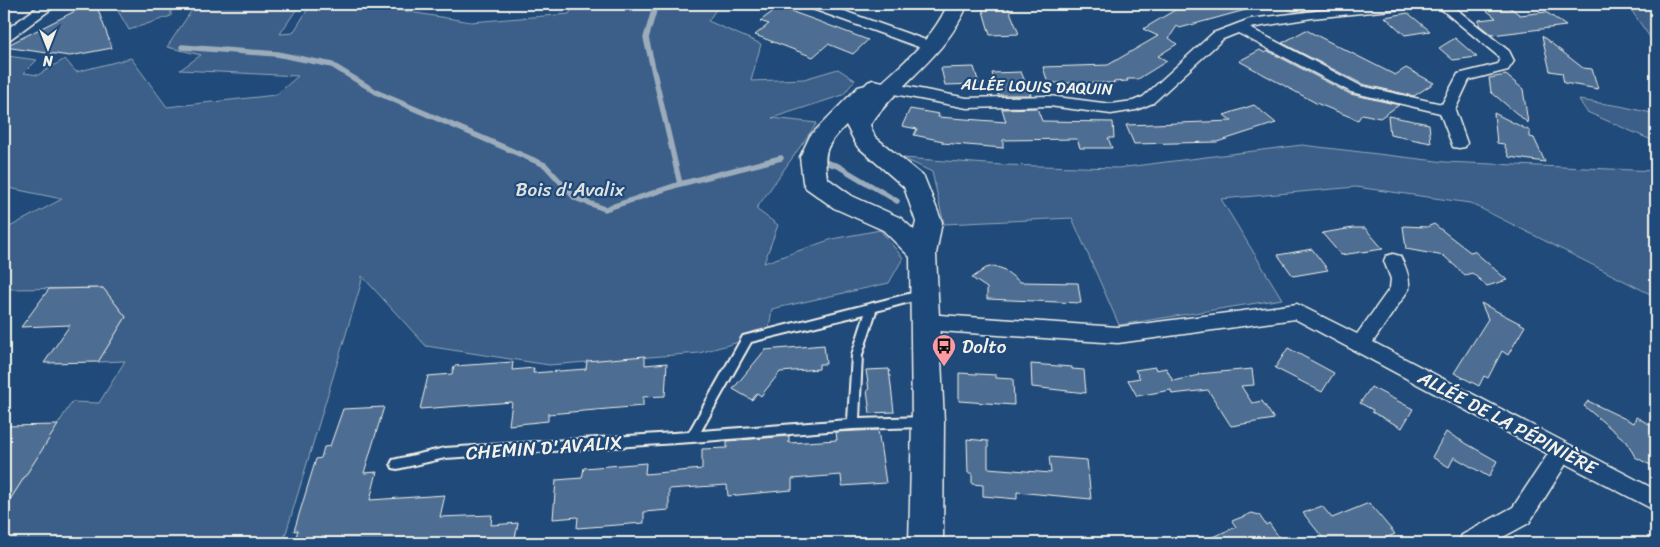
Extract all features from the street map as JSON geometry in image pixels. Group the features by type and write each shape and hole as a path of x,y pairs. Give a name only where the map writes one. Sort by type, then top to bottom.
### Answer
{"street":[{"path":"4,37 51,4"},
{"path":"812,4 925,44"},
{"path":"925,44 948,4"},
{"path":"924,254 892,224 843,202 815,182 812,157 822,136 881,87 948,23 958,4"},
{"path":"1275,4 1288,17"},
{"name":"ALLÉE LOUIS DAQUIN","path":"881,87 967,103 1049,101 1111,108 1136,105 1148,100 1218,36 1250,23 1288,17 1323,8 1412,4"},
{"path":"1442,4 1504,54 1507,62 1503,66 1463,77 1448,110 1459,143"},
{"path":"1240,28 1356,90 1448,110"},
{"path":"881,87 858,124 865,142 915,183 930,222 924,254 928,422 926,543"},
{"path":"1360,344 1399,289 1400,279 1393,261"},
{"name":"ALLÉE DE LA PÉPINIÈRE","path":"925,308 1118,335 1296,311 1656,501"},
{"path":"1470,543 1521,515 1562,451"}],"lane":[{"path":"692,437 747,339 872,308 925,308"},
{"path":"852,424 857,356 872,308"},
{"name":"CHEMIN D'AVALIX","path":"397,464 445,453 692,437 852,424 928,422"}],"green space":[{"path":"114,4 171,4 171,16 129,30"},
{"name":"Bois d'Avalix","path":"196,4 249,4 251,6 300,4 280,34 293,33 311,4 361,4 471,22 569,14 575,4 720,4 708,21 761,44 751,81 804,79 838,69 855,80 843,95 772,118 817,123 756,209 778,225 764,263 832,239 880,230 903,258 889,283 772,309 768,334 699,353 549,365 426,346 362,276 283,543 4,543 4,509 72,402 99,403 125,361 98,362 126,317 103,288 6,289 4,293 4,230 62,199 4,187 4,58 7,56 37,60 24,73 38,75 65,59 76,72 131,58 167,107 276,95 298,76 180,70 201,55 167,47"},
{"path":"1280,4 1312,4 1315,8 1314,11 1296,12"},
{"path":"1627,4 1656,4 1656,46"},
{"path":"1579,100 1656,114 1656,142 1587,112"},
{"path":"1302,145 1445,162 1656,171 1656,297 1470,203 1356,187 1221,199 1282,299 1119,325 1072,218 944,224 932,172 903,158 1002,165 1118,168"}],"building":[{"path":"89,4 96,4 112,48 70,56 4,47"},
{"path":"981,4 1007,4 1019,34 990,35"},
{"path":"1185,4 1248,4 1249,9 1180,28 1177,26 1169,38 1177,44 1158,56 1167,61 1138,79 1127,79 1128,81 1114,83 1048,83 1043,67 1108,65 1158,36 1143,29"},
{"path":"1505,4 1520,15 1546,12 1566,26 1492,35 1479,25 1479,20 1496,18 1481,6"},
{"path":"779,7 868,40 853,54 828,44 813,57 755,35 769,24 760,21"},
{"path":"1408,13 1430,31 1405,35 1385,17"},
{"path":"1306,30 1395,75 1406,68 1434,83 1414,96 1362,84 1282,43"},
{"path":"1542,36 1583,68 1592,69 1598,89 1564,83 1562,73 1550,71"},
{"path":"1455,38 1477,57 1453,60 1439,48"},
{"path":"1260,50 1265,53 1268,51 1350,94 1399,105 1380,118 1362,114 1358,120 1316,103 1239,61"},
{"path":"974,67 979,84 945,85 941,68"},
{"path":"1021,72 1031,95 998,95 992,73"},
{"path":"1506,75 1523,89 1528,123 1491,92 1489,78"},
{"path":"1254,105 1276,123 1217,142 1134,144 1126,125 1232,121 1224,115"},
{"path":"1037,108 1042,121 1113,122 1114,138 1108,138 1112,148 1080,148 1077,139 1003,140 1003,148 942,143 943,141 914,135 917,129 902,126 910,109 939,114 938,117 1006,122 1002,109"},
{"path":"1494,113 1530,131 1530,137 1534,138 1545,162 1509,157 1504,144 1497,143"},
{"path":"1388,116 1429,124 1431,143 1390,135"},
{"path":"1434,224 1470,252 1474,251 1507,280 1487,286 1472,273 1465,275 1444,256 1406,249 1403,226 1427,227"},
{"path":"1365,228 1383,249 1341,255 1322,233"},
{"path":"1312,249 1328,270 1293,276 1278,255"},
{"path":"994,266 1003,269 1020,282 1078,283 1081,303 987,299 987,288 972,278 986,268"},
{"path":"103,288 126,317 98,362 44,363 70,325 21,327 49,289"},
{"path":"1481,303 1525,326 1508,355 1502,351 1488,378 1484,376 1479,386 1454,373 1488,319"},
{"path":"824,345 826,364 819,364 819,369 780,372 761,396 757,393 752,400 733,389 765,350"},
{"path":"1288,348 1334,373 1322,392 1275,368"},
{"path":"645,356 645,365 667,363 665,396 643,397 643,406 548,414 548,421 509,425 512,402 420,409 428,376 452,374 454,366 513,362 512,370 534,368 533,373 586,369 587,361"},
{"path":"1031,364 1072,367 1072,369 1084,370 1086,393 1032,387"},
{"path":"1155,367 1156,370 1166,368 1173,381 1198,374 1252,369 1254,385 1241,386 1252,403 1262,401 1274,419 1231,426 1208,390 1172,394 1171,390 1137,396 1128,380 1140,378 1135,370"},
{"path":"889,369 894,412 870,413 866,370"},
{"path":"959,373 996,375 996,378 1013,379 1014,405 959,401"},
{"path":"1371,387 1413,409 1402,428 1372,412 1373,410 1360,403"},
{"path":"1588,401 1634,423 1636,417 1656,428 1656,468 1635,457 1627,442 1584,406"},
{"path":"384,407 364,473 377,472 370,500 445,495 440,517 492,515 491,525 518,523 514,543 294,543 298,530 294,531 316,459 321,458 324,447 330,446 343,409"},
{"path":"58,425 4,509 4,426"},
{"path":"878,430 886,483 842,486 841,475 792,479 792,490 728,496 727,485 669,489 669,510 644,512 644,523 577,528 578,517 553,519 556,480 582,478 584,468 646,463 645,474 702,469 702,449 727,448 727,441 789,436 789,443 837,440 836,432"},
{"path":"1446,432 1497,461 1489,477 1454,457 1449,467 1432,457"},
{"path":"967,439 988,441 988,468 1051,473 1049,457 1087,460 1091,499 1017,492 1017,499 983,496 983,485 972,484 972,473 968,473"},
{"path":"1369,503 1395,534 1374,543 1327,543 1303,513 1322,506 1332,518"},
{"path":"1252,513 1259,515 1266,525 1269,523 1283,543 1198,543 1236,527 1232,521"}],"waterway":[{"path":"656,4 646,38 680,184"},
{"path":"182,47 277,54 332,65 378,93 545,165 575,198 605,209 680,184"},
{"path":"680,184 781,158"},
{"path":"824,162 838,166 897,201"}],"place":[{"name":"Dolto","path":"944,367"}]}
